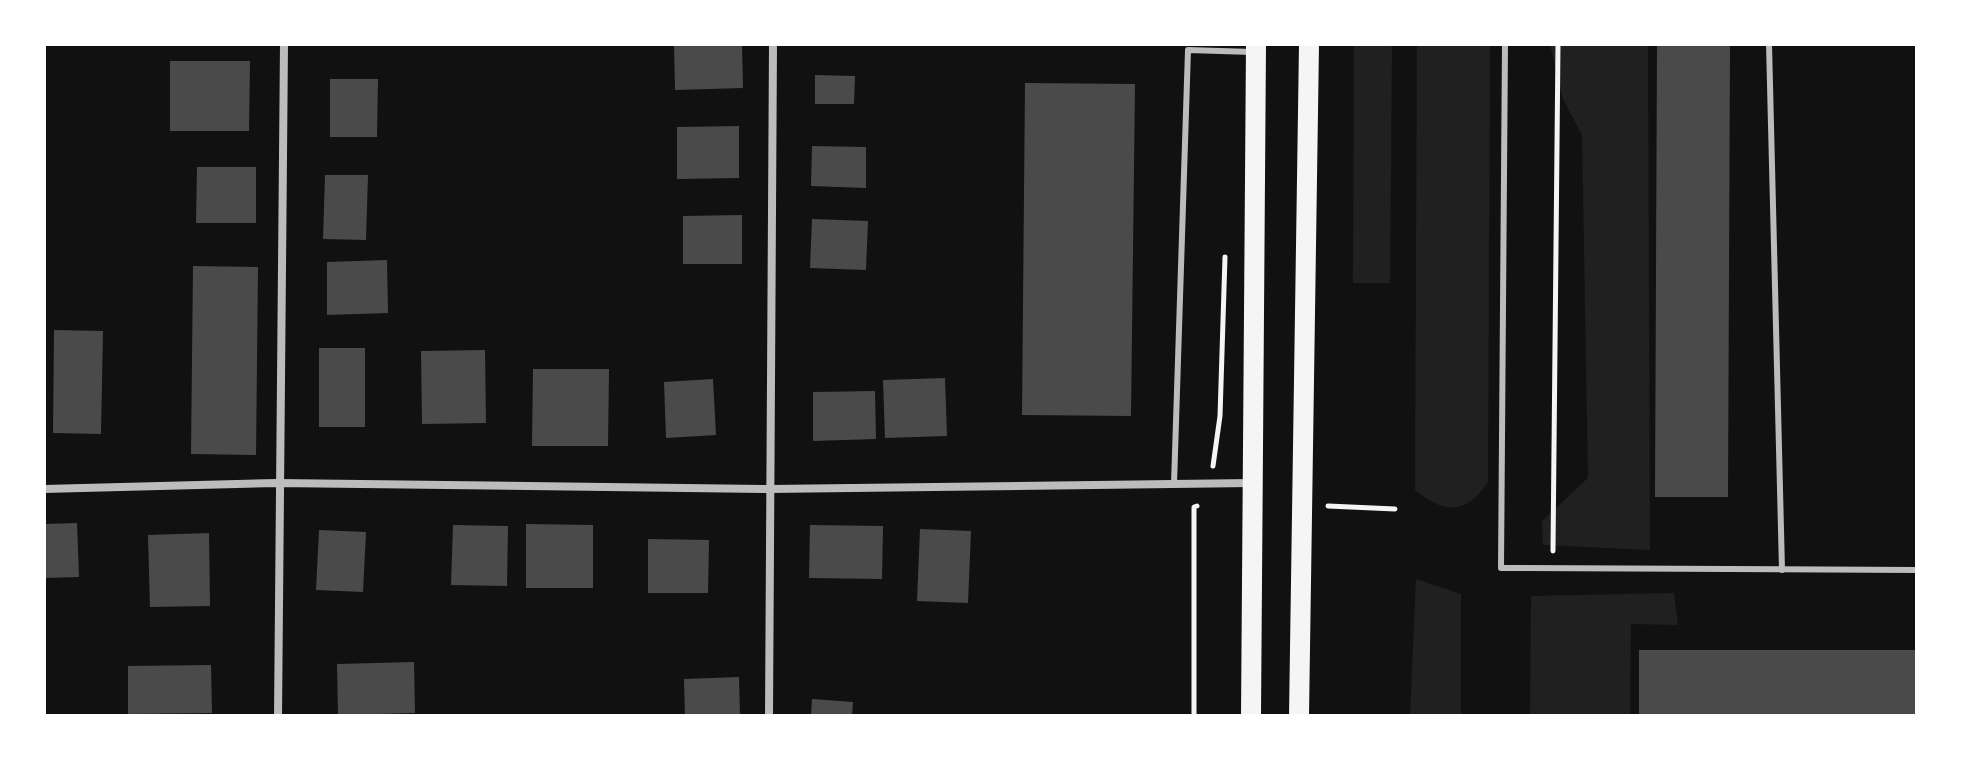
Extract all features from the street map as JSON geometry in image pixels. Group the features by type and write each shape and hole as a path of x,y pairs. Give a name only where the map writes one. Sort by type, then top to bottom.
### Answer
{"main road":[{"path":"1299,716 1309,44"},
{"path":"1251,716 1256,48"}],"street":[{"path":"278,716 277,483 284,44"},
{"path":"769,716 773,44"},
{"path":"44,489 277,483 769,489 1253,483"}],"lane":[{"path":"1505,44 1501,568 1917,570"},
{"path":"1769,44 1782,570"},
{"path":"1174,484 1188,50 1256,48"}],"path":[{"path":"1553,568 1558,44"},
{"path":"1194,716 1194,507 1211,502 1220,416 1225,242"}],"shaded area":[{"path":"1354,44 1392,44 1390,283 1353,283"},
{"path":"1417,44 1490,44 1488,482 1472,501 1454,507 1436,504 1415,490"},
{"path":"1550,44 1648,44 1650,550 1543,545 1542,521 1588,478 1582,135 1563,99"},
{"path":"1416,579 1461,594 1461,716 1410,716"},
{"path":"1674,593 1678,625 1631,624 1630,716 1530,716 1531,596"}],"building":[{"path":"674,44 742,44 743,88 675,90"},
{"path":"1657,44 1730,44 1728,497 1655,497"},
{"path":"170,61 250,61 249,131 170,131"},
{"path":"815,75 855,76 854,104 815,104"},
{"path":"330,79 378,79 377,137 330,137"},
{"path":"1025,83 1135,84 1131,416 1022,415"},
{"path":"739,126 739,178 677,179 677,127"},
{"path":"812,146 866,147 866,188 811,186"},
{"path":"197,167 256,167 256,223 196,223"},
{"path":"325,175 368,175 366,240 323,239"},
{"path":"742,215 742,264 683,264 683,216"},
{"path":"812,219 868,221 866,270 810,268"},
{"path":"387,260 388,313 327,315 327,262"},
{"path":"193,266 258,267 256,455 191,454"},
{"path":"54,330 103,331 101,434 53,433"},
{"path":"319,348 365,348 365,427 319,427"},
{"path":"485,350 486,423 422,424 421,351"},
{"path":"533,369 609,369 608,446 532,446"},
{"path":"945,378 947,436 885,438 883,380"},
{"path":"713,379 716,435 666,438 664,382"},
{"path":"875,391 876,439 813,441 813,392"},
{"path":"77,523 79,577 44,578 44,524"},
{"path":"526,524 593,525 593,588 526,588"},
{"path":"453,525 508,526 507,586 451,585"},
{"path":"810,525 883,526 882,579 809,578"},
{"path":"920,529 971,531 968,603 917,601"},
{"path":"319,530 366,532 363,592 316,590"},
{"path":"209,533 210,606 150,607 148,535"},
{"path":"648,539 709,540 708,593 648,593"},
{"path":"1639,650 1917,650 1917,716 1639,716"},
{"path":"414,662 415,713 338,715 337,664"},
{"path":"211,665 212,713 128,714 128,666"},
{"path":"739,677 740,716 685,716 684,679"},
{"path":"812,699 853,702 852,716 811,716"}]}
